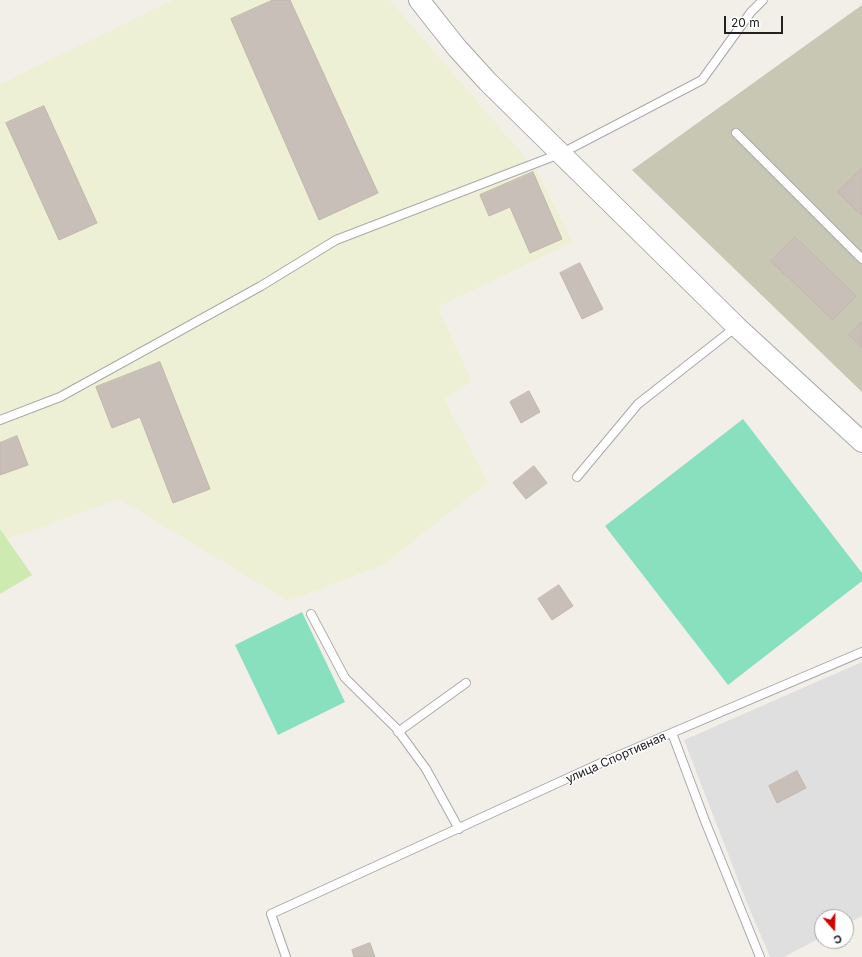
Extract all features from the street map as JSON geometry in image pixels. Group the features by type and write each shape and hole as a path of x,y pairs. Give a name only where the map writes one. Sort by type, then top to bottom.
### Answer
{"street":[{"path":"419,0 472,65 737,327 862,442"}],"lane":[{"path":"0,420 60,397 261,286 336,240 562,153 702,80 751,12 763,0"},
{"path":"736,133 862,259"},
{"path":"577,477 638,404 737,327"},
{"path":"311,614 345,678 398,732 426,769 459,829"},
{"name":"улица Спортивная","path":"286,957 271,914 672,733 862,652"},
{"path":"398,732 466,683"},
{"path":"672,733 705,821 760,957"}],"shaded area":[{"path":"173,0 390,0 537,171 573,242 438,307 472,382 444,399 488,482 383,565 288,601 119,499 0,542 0,84"},
{"path":"862,5 862,392 632,170"},
{"path":"862,662 862,916 854,920 854,909 814,909 814,941 784,957 770,957 747,903 684,740"}],"green space":[{"path":"743,419 862,573 862,581 728,685 605,526"},
{"path":"0,529 32,575 0,594"},
{"path":"302,612 345,702 278,735 235,645"}],"building":[{"path":"273,0 290,0 378,193 319,220 231,19"},
{"path":"44,106 97,223 59,240 6,123"},
{"path":"862,169 862,216 838,192"},
{"path":"533,172 562,239 530,253 510,207 489,216 480,195"},
{"path":"795,237 856,296 833,320 771,261"},
{"path":"580,263 603,309 582,319 560,273"},
{"path":"862,322 862,348 849,335"},
{"path":"160,362 210,489 173,503 140,417 112,428 96,387"},
{"path":"529,391 540,412 521,423 510,402"},
{"path":"17,436 28,465 0,475 0,443"},
{"path":"534,466 547,483 526,499 513,483"},
{"path":"559,585 573,606 552,620 538,599"},
{"path":"797,771 806,788 777,803 769,786"},
{"path":"370,943 375,957 354,957 352,950"}]}
